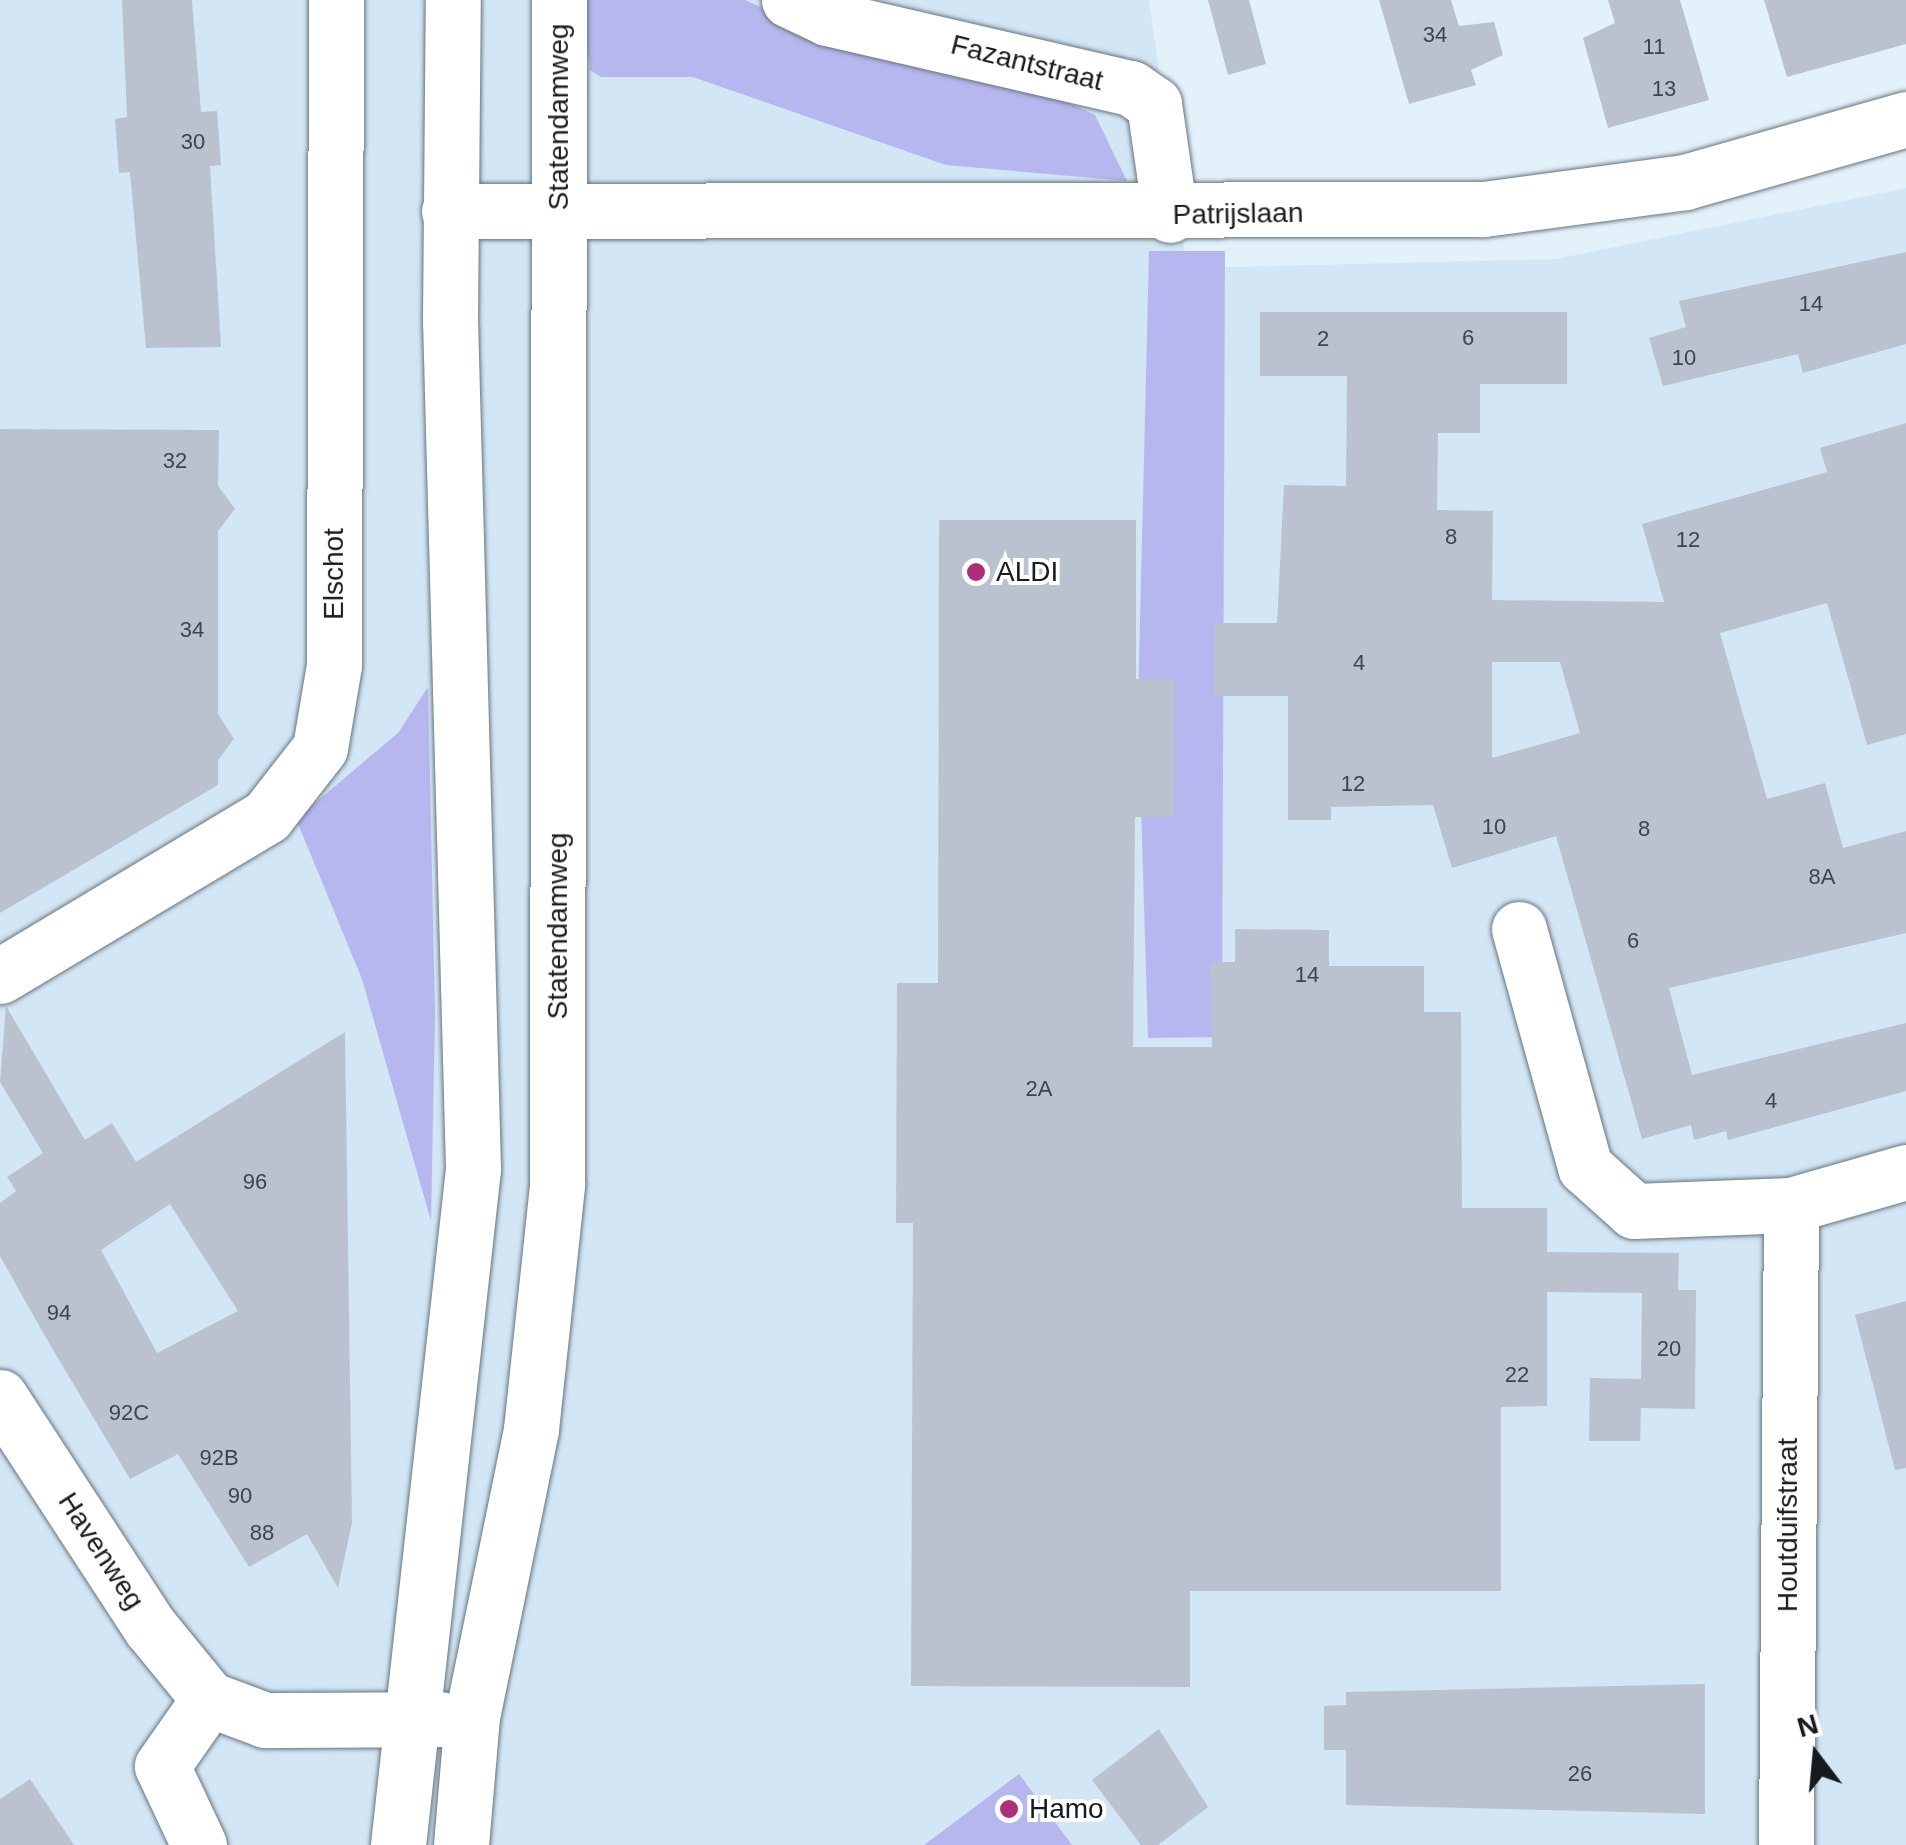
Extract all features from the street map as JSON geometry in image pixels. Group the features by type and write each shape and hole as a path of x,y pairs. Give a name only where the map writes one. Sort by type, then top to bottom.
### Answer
{"street":[{"name":"Elschot","path":"0,976 267,816 320,748 334,665 336,0"},
{"path":"398,1845 406,1721 473,1169 449,212 453,0"},
{"name":"Statendamweg","path":"461,1845 472,1717 531,1428 558,1184 560,0"},
{"name":"Fazantstraat","path":"789,0 881,13 1131,88 1154,104 1170,216"},
{"name":"Patrijslaan","path":"449,212 1170,216 1483,209 1685,182 1906,119"},
{"path":"1519,929 1585,1168 1634,1211 1791,1204 1906,1172"},
{"name":"Houtduifstraat","path":"1786,1845 1791,1204"},
{"name":"Havenweg","path":"0,1397 150,1627 209,1699"},
{"path":"199,1845 162,1766 209,1699 265,1720 406,1721 472,1717"}],"shaded area":[{"path":"0,0 1149,0 1187,268 1556,259 1906,188 1906,1845 0,1845"},
{"path":"582,0 745,0 867,56 1023,81 1095,115 1127,181 946,165 693,77 601,77 590,70"},
{"path":"1149,251 1225,251 1222,1037 1148,1038 1138,705"},
{"path":"428,687 435,1014 431,1221 362,979 296,819 398,733"},
{"name":"Hamo","path":"1019,1774 1072,1845 924,1845"}],"building":[{"path":"122,0 192,0 201,112 217,111 221,165 210,166 221,347 146,348 130,172 119,173 115,119 127,117"},
{"path":"1208,0 1249,0 1266,64 1228,75"},
{"path":"1379,0 1451,0 1459,26 1494,22 1503,55 1471,70 1476,85 1409,104"},
{"path":"1608,0 1680,0 1709,100 1608,128 1583,38 1615,23"},
{"path":"1764,0 1906,0 1906,44 1787,77"},
{"path":"1906,252 1906,344 1803,373 1798,354 1663,386 1649,338 1686,327 1679,301"},
{"path":"1260,312 1567,312 1567,384 1480,384 1480,433 1438,433 1437,510 1493,511 1492,600 1664,602 1642,524 1827,472 1820,448 1906,423 1906,734 1867,745 1827,603 1720,633 1767,799 1825,783 1843,848 1906,831 1906,933 1669,988 1692,1075 1906,1023 1906,1091 1728,1140 1726,1131 1694,1140 1691,1125 1642,1139 1556,836 1452,868 1433,805 1331,807 1331,820 1288,820 1288,696 1214,696 1214,623 1277,623 1284,485 1346,486 1347,376 1260,376","holes":["1492,662 1560,662 1580,733 1492,758"]},
{"path":"0,429 219,430 218,486 235,509 218,531 218,714 234,739 218,760 218,785 0,913"},
{"path":"939,520 1136,520 1136,679 1175,680 1174,817 1135,817 1133,1047 1212,1047 1211,962 1235,962 1235,929 1329,930 1329,966 1424,966 1424,1012 1461,1012 1462,1208 1547,1208 1547,1252 1679,1253 1678,1290 1696,1290 1695,1409 1641,1408 1640,1441 1589,1441 1590,1378 1641,1379 1642,1293 1547,1292 1547,1406 1501,1407 1501,1591 1190,1591 1190,1687 911,1686 913,1223 896,1223 897,983 938,983"},
{"path":"6,1006 85,1140 112,1123 136,1162 345,1032 352,1523 338,1588 307,1534 249,1567 178,1454 130,1479 0,1256 0,1203 16,1191 7,1177 43,1153 0,1082","holes":["170,1204 238,1311 157,1353 101,1250"]},
{"path":"1906,1301 1906,1468 1895,1470 1855,1315"},
{"path":"1705,1684 1705,1814 1346,1805 1346,1750 1324,1750 1324,1706 1346,1705 1346,1692"},
{"path":"1159,1729 1208,1807 1158,1845 1141,1845 1092,1780"},
{"path":"30,1779 74,1845 0,1845 0,1799"}],"place":[{"name":"ALDI","path":"976,572"},
{"name":"Hamo","path":"1009,1809"}]}
